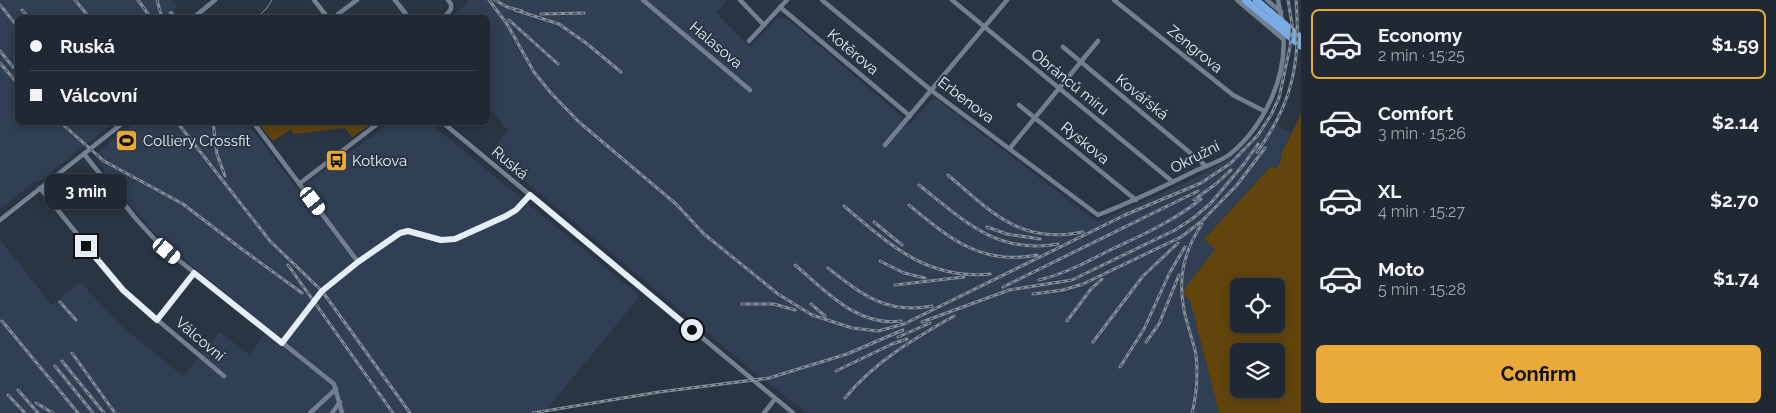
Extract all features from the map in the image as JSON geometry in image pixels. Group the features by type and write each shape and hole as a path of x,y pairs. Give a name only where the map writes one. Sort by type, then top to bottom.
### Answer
{"highway":[{"path":"1246,0 1301,46"},
{"path":"1256,0 1301,38"}],"street":[{"path":"196,15 214,0"},
{"path":"314,0 326,15"},
{"path":"338,14 357,0"},
{"path":"395,0 407,15"},
{"path":"446,15 451,9 451,4 448,0"},
{"name":"Halasova","path":"643,0 750,90"},
{"path":"740,0 764,25"},
{"path":"749,41 787,0"},
{"name":"Erbenova","path":"822,0 932,91 1098,215"},
{"name":"Obránců míru","path":"952,0 1173,182"},
{"path":"885,145 1007,0"},
{"name":"Zengrova","path":"1114,0 1233,95 1264,111"},
{"path":"1237,0 1283,39"},
{"path":"1267,0 1281,12"},
{"name":"Okružní","path":"1098,215 1136,200 1227,156 1247,138 1275,93 1282,60 1283,39 1278,0"},
{"name":"Kotěrova","path":"780,7 910,116"},
{"path":"1010,148 1098,41"},
{"name":"Kovářská","path":"1063,47 1206,166"},
{"name":"Ryskova","path":"1019,105 1136,200"},
{"path":"0,220 120,125"},
{"path":"255,125 358,262"},
{"path":"300,184 376,125"},
{"name":"Ruská","path":"446,125 793,413"},
{"path":"84,154 152,238 332,383 336,389 342,413"},
{"name":"Válcovní","path":"40,188 120,288 224,376"},
{"path":"282,343 322,291 358,262 400,233 408,231 441,240 455,239 506,216 516,210 530,195"},
{"path":"157,320 194,273"},
{"path":"310,413 336,389"},
{"path":"764,413 776,400"},
{"path":"332,413 340,402"}],"shaded area":[{"path":"0,0 171,0 177,7 169,15 15,15 15,125 110,125 41,180 34,182 0,209"},
{"path":"466,0 727,0 716,13 750,47 778,17 789,20 910,124 934,97 1097,222 1187,182 1229,159 1250,140 1264,122 1270,121 1291,133 1280,155 1282,157 1277,169 1271,166 1204,238 1215,249 1182,292 1190,300 1219,413 807,413 759,376 490,152 508,131 490,108 490,15 454,15 468,3"},
{"path":"1301,114 1301,413 1219,413 1190,300 1182,292 1215,249 1204,239 1271,166 1277,169 1282,157 1280,156"},
{"path":"132,125 249,125 298,190 387,125 432,125 640,296 551,404 540,413 0,413 0,240 52,305 80,282 126,330 183,376 220,332 249,355 269,329 151,229 115,186 94,155"},
{"path":"260,125 370,125 352,137 345,128 294,134 291,129 273,141"}],"tram line":[{"path":"260,15 272,0"},
{"path":"315,0 328,15"},
{"path":"0,221 122,125"},
{"path":"448,125 795,413"}],"railway":[{"path":"75,0 88,15"},
{"path":"138,0 149,15"},
{"path":"157,0 161,15"},
{"path":"489,0 507,24 534,72 550,92 579,122 676,204 704,234 778,294 812,315 852,328 878,331 904,324 1125,215 1201,183 1231,163 1258,135 1279,98 1290,47 1292,24 1288,0"},
{"path":"495,0 507,7 522,11"},
{"path":"1257,152 1279,116 1292,80 1297,43 1296,0"},
{"path":"0,5 15,23"},
{"path":"22,10 26,15"},
{"path":"515,10 559,24 586,43 621,72"},
{"path":"541,14 584,13"},
{"path":"509,20 558,64"},
{"path":"0,51 13,67"},
{"path":"0,63 15,80"},
{"path":"63,125 104,161 183,204 302,293"},
{"path":"179,125 270,241 322,291 410,413"},
{"path":"213,125 217,154 225,176"},
{"path":"922,322 1009,290 1072,280 1175,230 1210,204 1244,164 1258,144"},
{"path":"1033,294 1063,290 1083,284 1181,237 1202,221 1237,185 1265,148"},
{"path":"1194,200 1231,170"},
{"path":"948,175 993,213 1024,229 1042,234 1061,235 1083,232"},
{"path":"919,185 951,211 982,232 1017,244 1036,246 1058,244"},
{"path":"1003,287 1198,191"},
{"path":"1039,280 1075,267 1146,233 1169,221 1201,199"},
{"path":"909,205 952,238 982,253 1017,257 1037,255"},
{"path":"844,206 893,246 928,265 947,271 967,274 990,274"},
{"path":"874,222 902,245"},
{"path":"1192,413 1196,392 1197,362 1182,299 1182,276 1191,244 1202,224"},
{"path":"987,227 1007,234 1040,239"},
{"path":"1093,342 1143,276 1178,243"},
{"path":"1120,367 1144,329 1170,272 1185,247"},
{"path":"880,261 904,273 925,278"},
{"path":"288,265 393,413"},
{"path":"795,265 831,296 856,313 885,321 901,321"},
{"path":"828,268 864,294 888,305 901,308 932,306"},
{"path":"1146,342 1159,324 1179,275"},
{"path":"895,285 964,277"},
{"path":"1067,321 1091,289 1102,279"},
{"path":"60,302 76,320"},
{"path":"742,304 774,304 795,310"},
{"path":"811,304 825,316"},
{"path":"845,398 856,385 882,362 910,342 954,316"},
{"path":"2,321 78,413"},
{"path":"898,337 930,323"},
{"path":"533,413 659,392 769,378 847,354 903,330"},
{"path":"836,371 892,344 907,339"},
{"path":"72,353 115,413"},
{"path":"62,361 104,413"},
{"path":"55,366 93,413"},
{"path":"18,390 38,413"},
{"path":"8,395 25,413"},
{"path":"36,403 53,413"}],"place":[{"name":"Colliery Crossfit","path":"127,141"},
{"name":"Kotkova","path":"336,161"}],"route":[{"path":"86,246 123,290 157,320 194,273 282,343 322,291 358,262 400,233 408,231 441,240 455,239 506,216 516,210 530,195 692,330"}]}
